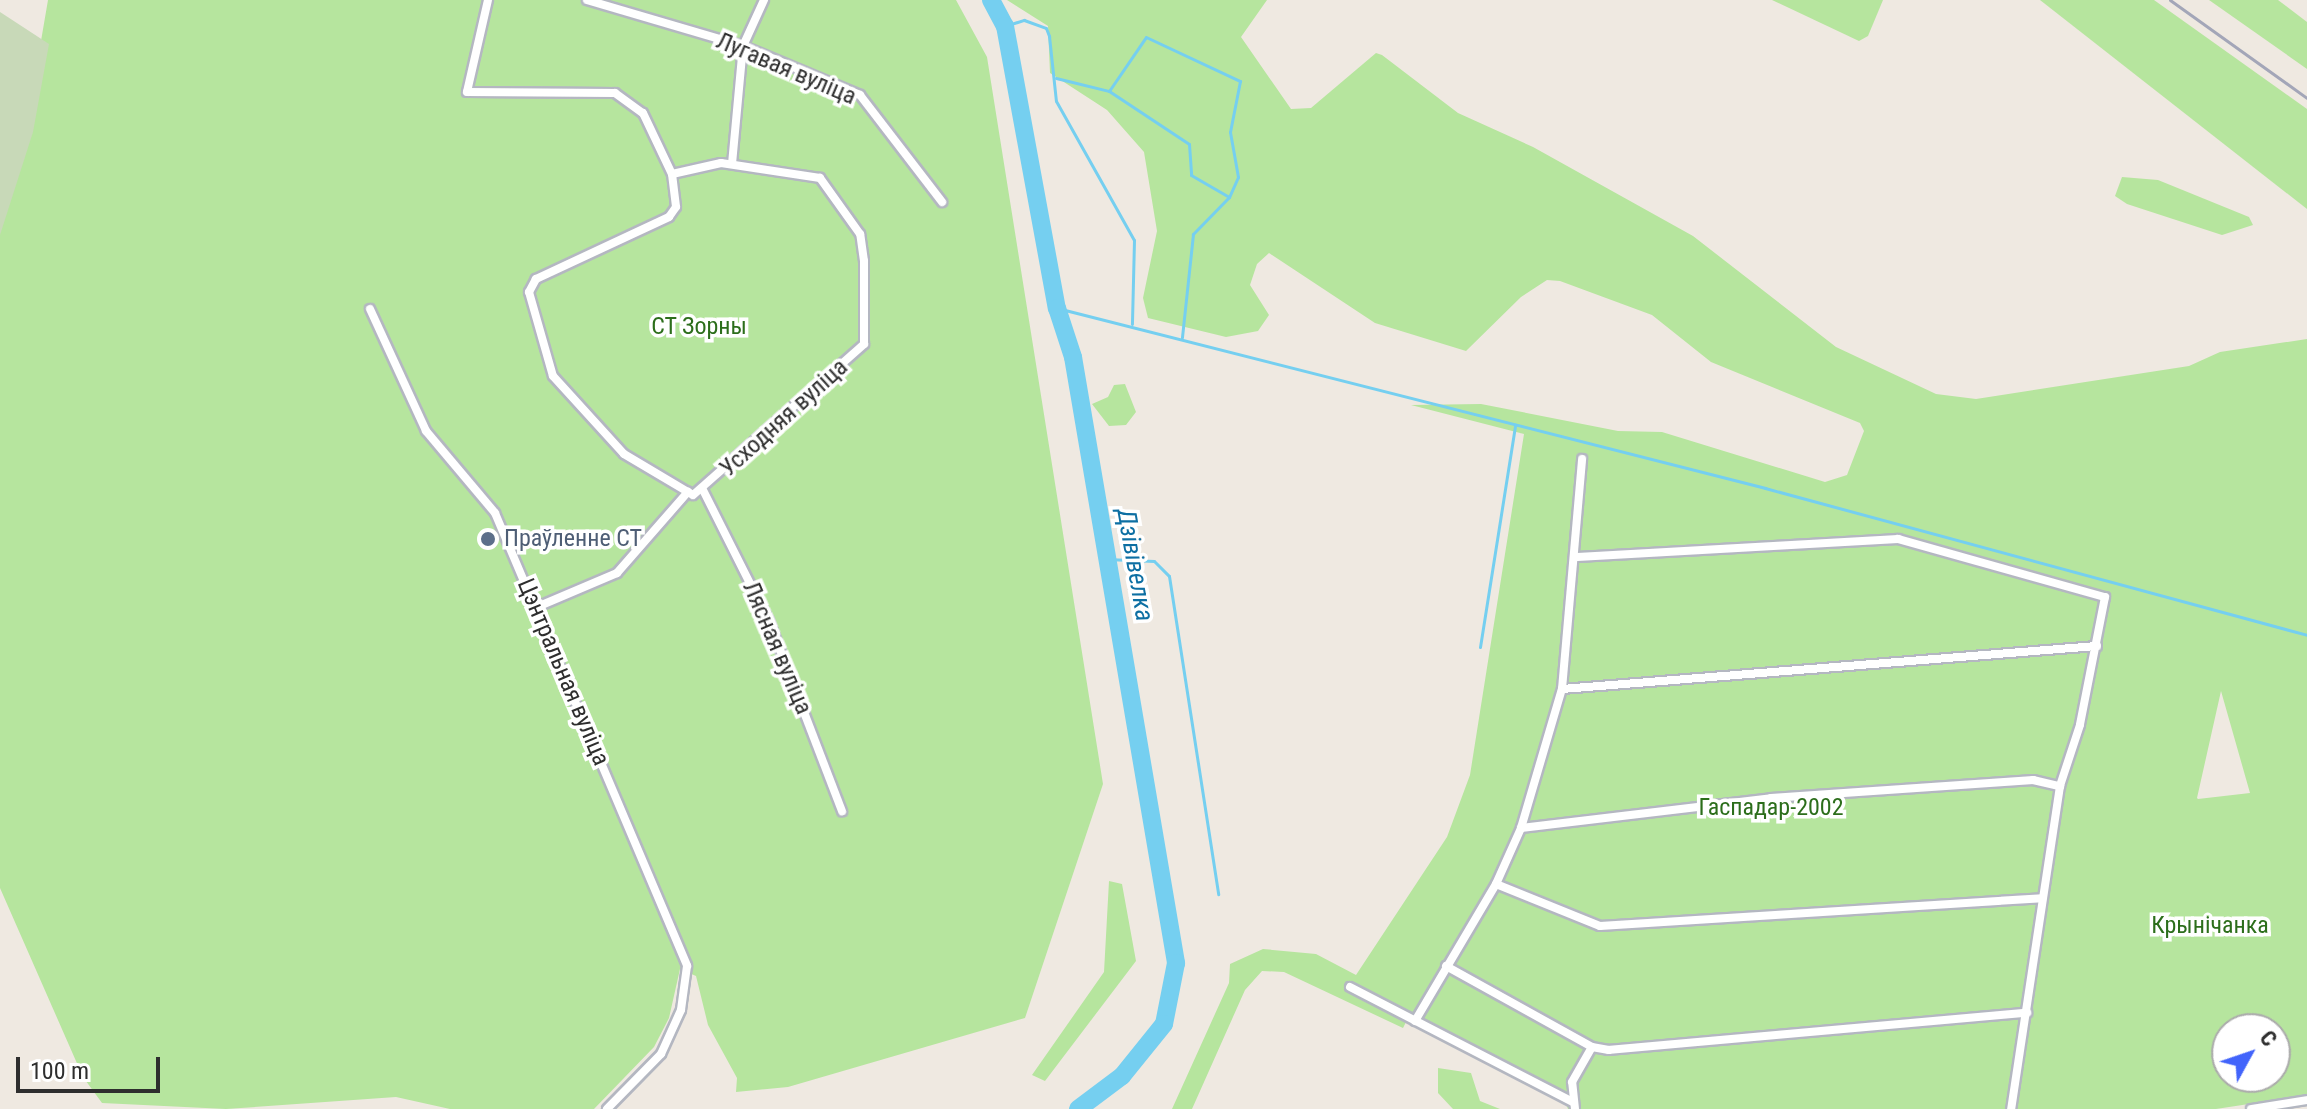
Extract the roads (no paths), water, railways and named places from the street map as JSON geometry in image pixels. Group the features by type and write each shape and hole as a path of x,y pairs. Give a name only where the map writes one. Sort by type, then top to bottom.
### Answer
{"street":[{"path":"488,0 467,92 615,93 643,113 672,174 676,207 669,217 536,279 529,292 553,376 624,454 688,492 703,490"},
{"name":"Лугавая вуліца","path":"587,0 743,46 860,95 942,202"},
{"path":"672,174 732,164 743,46 764,0"},
{"name":"Усходняя вуліца","path":"703,490 864,344 860,234 835,194 806,174 732,164"},
{"name":"Цэнтральная вуліца","path":"370,309 426,431 495,513 687,966 681,1010 661,1054 607,1109"},
{"path":"1415,1021 1496,884 1521,828 1562,689 1577,557 1582,459"},
{"name":"Лясная вуліца","path":"703,490 769,621 842,811"},
{"path":"537,607 617,573 688,492"},
{"path":"1577,557 1898,539 2105,597 2097,646 2060,786 2011,1109"},
{"path":"1562,689 2097,646"},
{"path":"1521,828 1771,798 2033,780 2060,786"},
{"path":"1496,884 1600,926 2042,898"},
{"path":"1446,966 1592,1047 2027,1013"},
{"path":"1350,987 1574,1106 1577,1065 1592,1047"},
{"path":"2251,1109 2307,1100"}],"waterway":[{"name":"Дзівівелка","path":"991,0 1005,26 1057,308 1073,357 1176,963 1164,1024 1122,1076 1078,1109"},
{"path":"1005,26 1024,20 1046,28 1056,101 1134,240 1132,324"},
{"path":"1056,78 1109,91 1146,37 1240,81 1230,132 1238,177 1229,197 1193,234 1182,337"},
{"path":"1109,91 1189,144 1191,175 1229,197"},
{"path":"1057,308 1765,488 2307,635"},
{"path":"1480,647 1515,425"},
{"path":"1106,559 1154,561 1169,576 1218,894"}],"railway":[{"path":"2170,0 2307,98"}],"place":[{"name":"Праўленне СТ","path":"488,539"}],"park label":[{"name":"СТ Зорны","path":"699,327"},
{"name":"Гаспадар-2002","path":"1771,808"},
{"name":"Крынічанка","path":"2210,926"}]}
